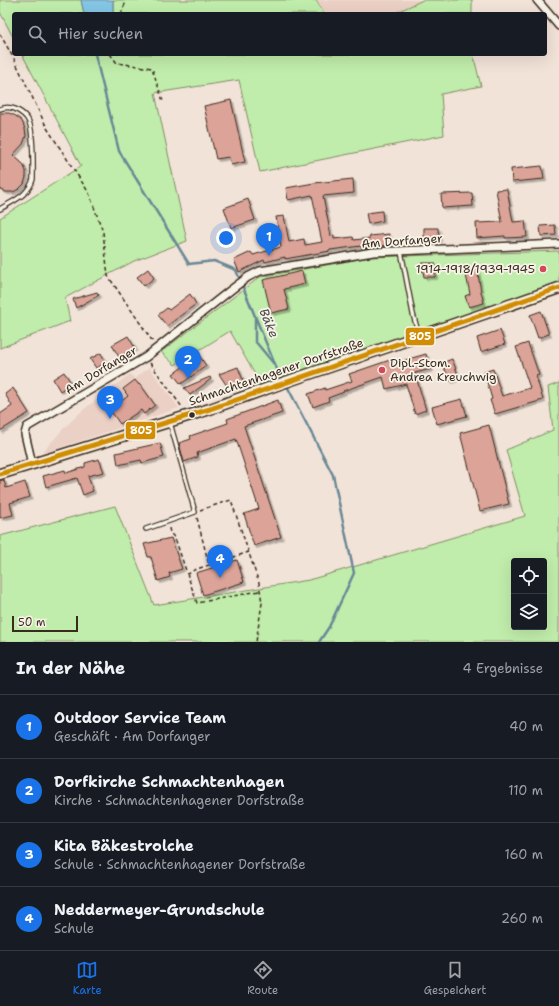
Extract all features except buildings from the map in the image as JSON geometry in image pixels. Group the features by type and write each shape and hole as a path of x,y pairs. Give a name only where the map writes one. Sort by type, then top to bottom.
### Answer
{"main road":[{"name":"Schmachtenhagener Dorfstraße","path":"0,474 170,422 559,288"}],"street":[{"path":"538,0 559,26"},
{"name":"Am Dorfanger","path":"32,464 25,434 27,427 146,357 248,277 260,271 374,252 559,244"}],"lane":[{"path":"0,109 5,107 18,110 29,121 31,130 33,179 31,187 25,193 0,209"},
{"path":"401,251 413,314 419,336"},
{"path":"146,529 195,512 170,422"}],"path":[{"path":"122,12 125,4 124,0"},
{"path":"0,34 12,55"},
{"path":"12,56 47,128 89,193 103,232 108,276 157,348"},
{"path":"111,56 117,64 152,68 163,101"},
{"path":"146,357 188,416"},
{"path":"209,565 195,512 231,500 259,583 262,603 256,642"},
{"path":"168,522 170,533 175,538 197,603 260,591"},
{"path":"187,575 194,570 248,552"}],"shaded area":[{"path":"316,0 423,0 397,12 323,12"},
{"path":"149,367 179,408 41,454 63,429 83,410 130,374 135,379"}],"green space":[{"path":"0,0 81,0 84,12 12,12 12,35 0,12"},
{"path":"113,0 316,0 323,12 113,12"},
{"path":"423,0 472,0 472,12 397,12"},
{"path":"23,56 474,56 481,86 441,94 444,135 260,172 239,80 155,93 187,241 134,261 65,298 70,321 0,348 0,218 81,166"},
{"path":"559,251 559,283 261,385 230,331 175,365 161,352 260,277 371,257"},
{"path":"559,383 559,642 0,642 0,536 115,506 154,605 309,580 525,516 506,450 553,430 548,387"}],"water":[{"path":"81,0 113,0 113,12 84,12"}],"waterway":[{"name":"Bäke","path":"95,56 119,151 189,264 214,261 236,270 276,367 283,380"},
{"path":"255,318 255,341 274,364"},
{"name":"Bäke","path":"286,384 333,475 354,573 329,627 319,642"}],"transit line":[{"name":"805","path":"0,474 210,409 559,288"}],"place":[{"name":"Outdoor Service Team","path":"269,256"},
{"name":"1914-1918/1939-1945","path":"543,269"},
{"name":"Dipl.-Stom. Andrea Kreuchwig","path":"382,370"},
{"name":"Dorfkirche Schmachtenhagen","path":"188,379"},
{"name":"Kita Bäkestrolche","path":"110,419"},
{"name":"Neddermeyer-Grundschule","path":"220,578"}]}
